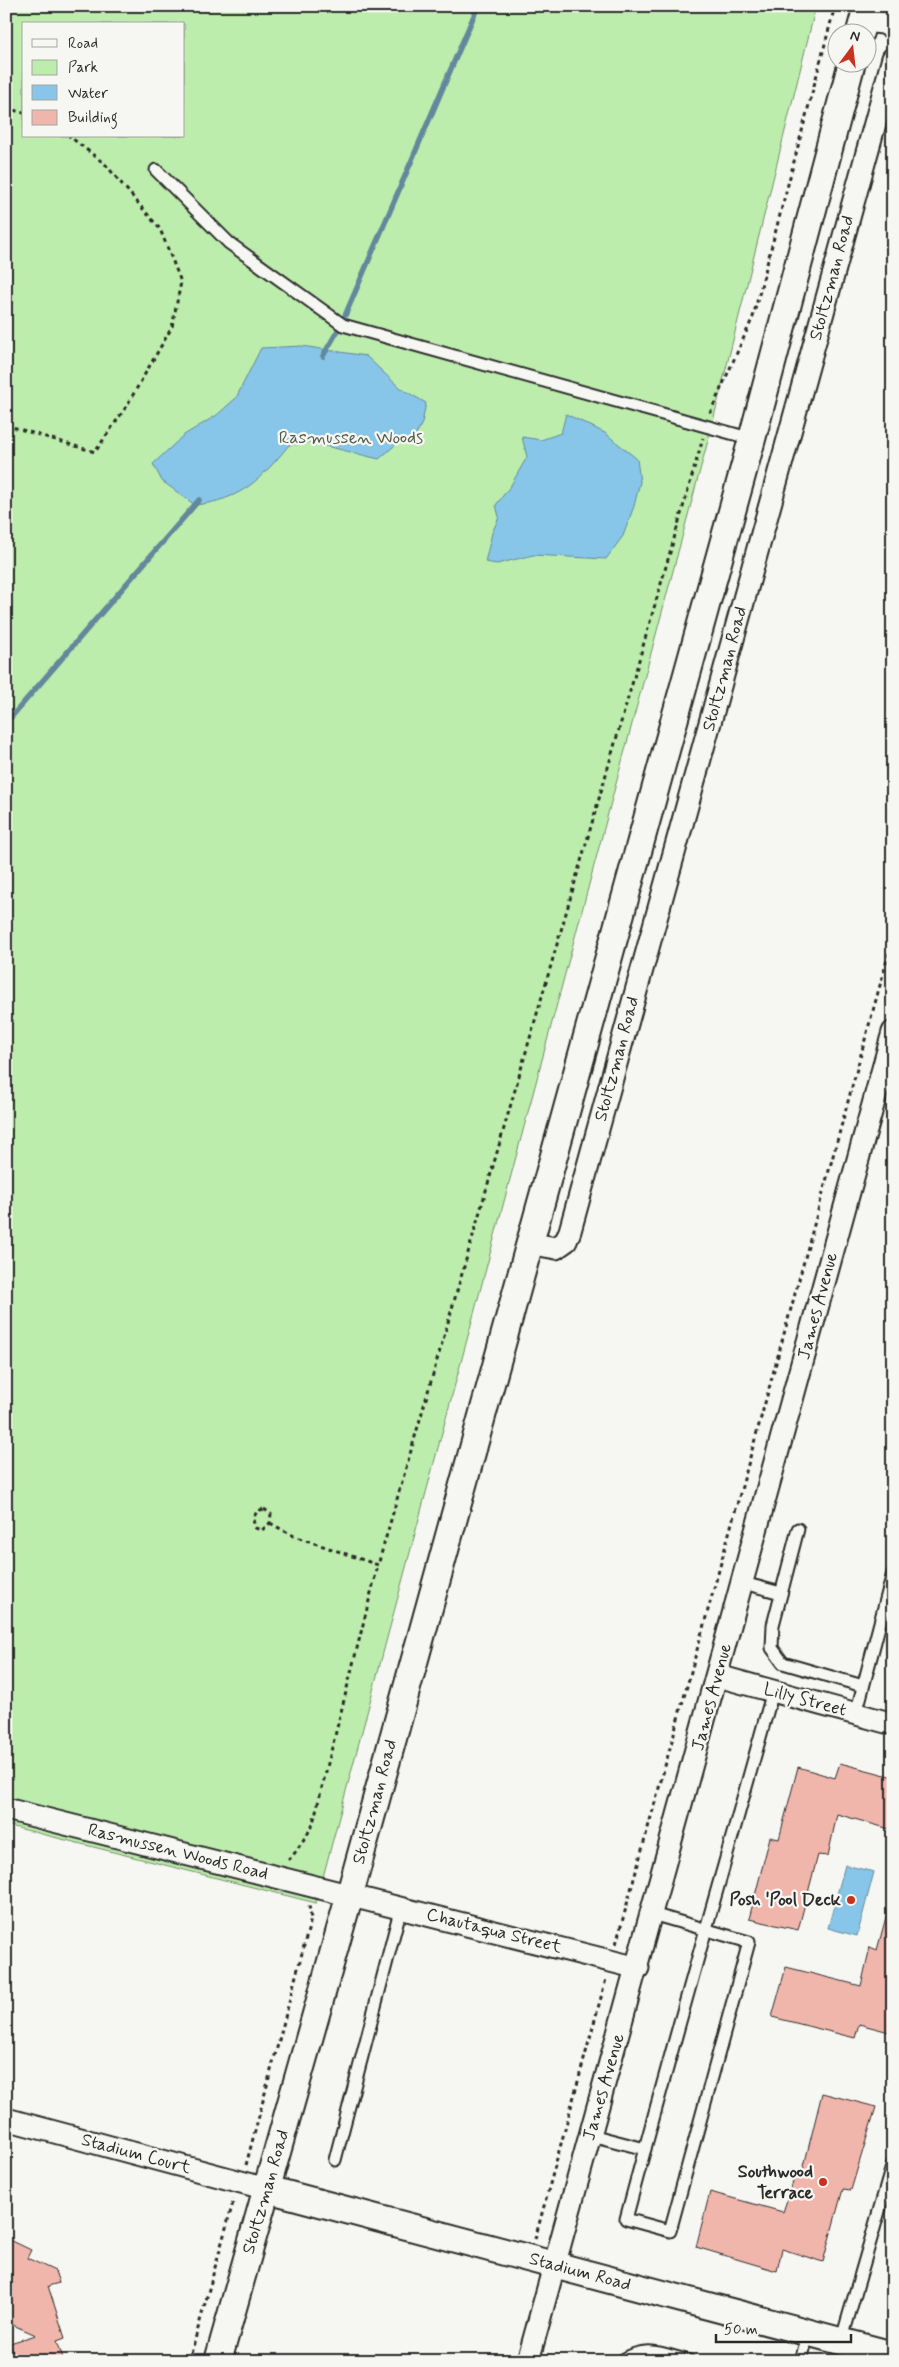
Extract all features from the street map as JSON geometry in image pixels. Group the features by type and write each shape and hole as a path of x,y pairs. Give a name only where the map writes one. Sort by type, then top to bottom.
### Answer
{"street":[{"path":"863,20 883,23 893,28"},
{"name":"Stoltzman Road","path":"528,1243 556,1248 566,1241 570,1231 893,58"},
{"name":"Stoltzman Road","path":"219,2360 350,1894 528,1243 752,439 849,72"},
{"name":"James Avenue","path":"528,2361 638,1968 893,1032"},
{"name":"Lilly Street","path":"718,1676 893,1724"},
{"name":"Rasmussen Woods Road","path":"6,1809 350,1894"},
{"name":"Chautaqua Street","path":"350,1894 638,1968"},
{"name":"Stadium Court","path":"6,2119 266,2190"},
{"name":"Stadium Road","path":"266,2190 893,2355"}],"lane":[{"path":"156,170 229,243 343,325 752,439"},
{"path":"798,1529 781,1593 772,1637 772,1648 776,1657 783,1663 863,1686"},
{"path":"856,1714 893,1573"},
{"path":"743,1583 781,1593"},
{"path":"652,1914 706,1929 749,1942 670,2231 626,2219 706,1929 773,1691"},
{"path":"335,2160 401,1907"},
{"path":"591,2135 645,2149"},
{"path":"841,2342 893,2163"},
{"path":"801,2361 808,2333"},
{"path":"621,2361 633,2353 648,2350 689,2361"}],"path":[{"path":"264,1873 292,1857 312,1827 378,1565 706,426 712,406 752,317 835,6"},
{"path":"6,108 22,112"},
{"path":"6,425 95,452 126,407 172,328 181,282 160,229 105,164 72,138"},
{"path":"530,2258 893,938"},
{"path":"264,1509 271,1514 270,1522 262,1530 255,1528 253,1519 257,1511 264,1509"},
{"path":"270,1522 294,1536 378,1565"},
{"path":"189,2361 239,2182 247,2162 311,1919 309,1903"}],"green space":[{"name":"Rasmussen Woods","path":"6,6 816,6 710,433 316,1903 6,1825"}],"water":[{"path":"302,346 366,356 400,388 426,403 422,423 415,437 400,441 379,459 309,442 289,445 269,468 249,486 226,498 195,505 162,481 153,464 184,435 217,415 236,398 261,348"},
{"path":"566,414 605,433 637,459 640,482 623,536 606,559 533,555 497,564 485,562 492,533 499,517 496,505 511,485 527,457 522,437 541,440 561,433"},
{"name":"Posh 'Pool Deck","path":"845,1865 874,1872 857,1936 828,1928"}],"building":[{"path":"840,1763 893,1777 893,1830 837,1814 828,1856 818,1855 798,1930 749,1919 770,1837 779,1839 798,1767 835,1778"},
{"path":"888,1910 893,1910 893,2033 859,2024 855,2038 772,2017 786,1967 861,1986 870,1947 877,1950"},
{"name":"Southwood Terrace","path":"822,2093 876,2107 851,2190 843,2189 823,2262 782,2249 777,2271 696,2247 710,2192 783,2212 796,2173 802,2174"},
{"path":"6,2238 31,2250 27,2258 55,2271 59,2283 48,2286 65,2338 57,2341 64,2361 16,2361 10,2343 36,2335 6,2322"}],"waterway":[{"path":"323,356 341,325 478,6"},
{"path":"6,723 199,500"}],"place":[{"name":"Posh 'Pool Deck","path":"851,1900"},
{"name":"Southwood Terrace","path":"823,2182"}]}
